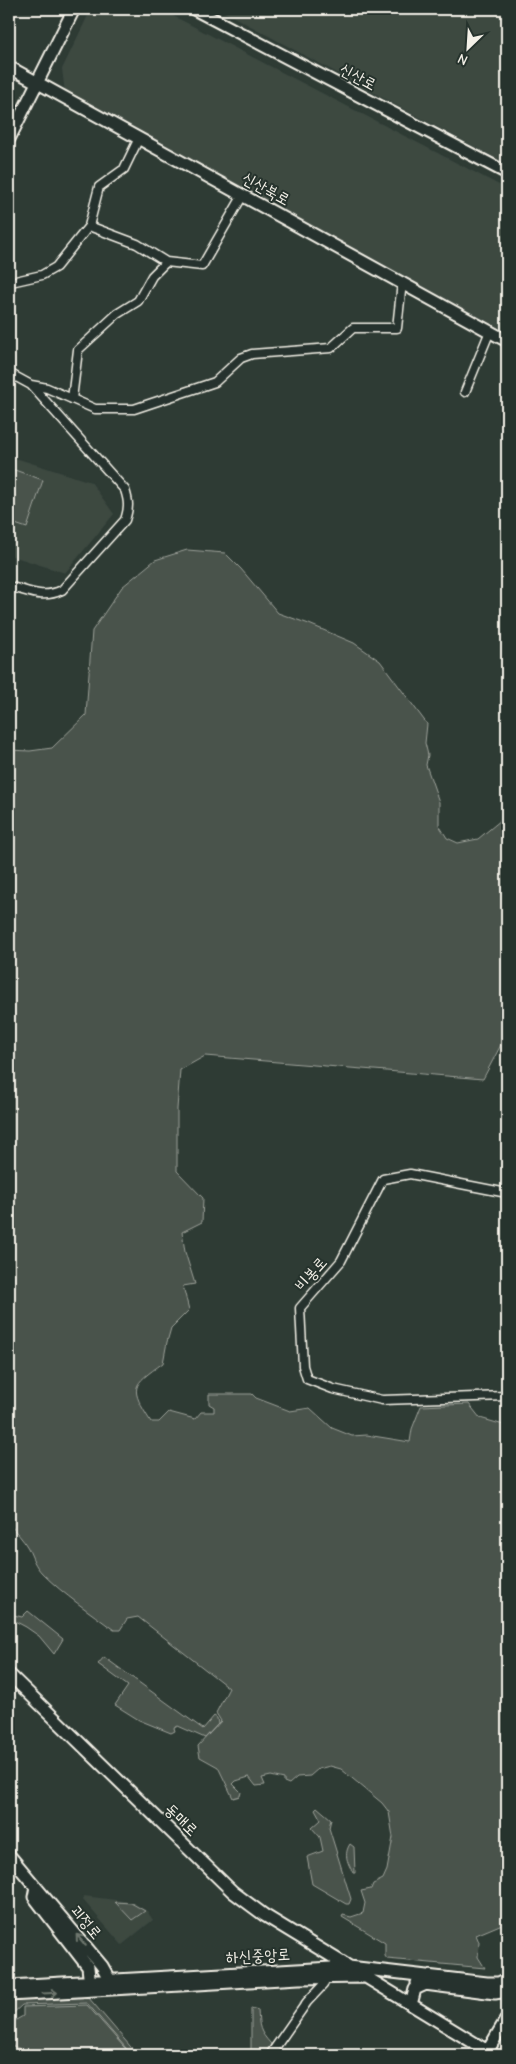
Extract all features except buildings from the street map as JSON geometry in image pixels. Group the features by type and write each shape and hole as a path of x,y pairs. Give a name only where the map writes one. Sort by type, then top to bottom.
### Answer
{"street":[{"path":"9,139 74,9"},
{"name":"신산로","path":"194,9 507,173"},
{"name":"신산북로","path":"9,67 507,341"},
{"path":"9,285 12,282 42,275 56,267 89,226 99,187 124,170 139,138"},
{"path":"89,226 137,244 166,262 202,266 243,195"},
{"path":"72,399 78,350 117,314 138,301 152,276 166,262"},
{"path":"9,373 31,385 47,388 95,409 134,410 215,382 241,358 252,354 331,348 353,328 397,328 402,282"},
{"path":"465,392 490,331"},
{"path":"12,587 43,596 52,595 62,590 125,520 129,510 129,500 125,490 31,385"},
{"name":"비봉로","path":"507,1193 410,1174 382,1178 341,1261 300,1308 303,1366 307,1379 333,1389 382,1400 507,1396"},
{"name":"동매로","path":"9,1674 233,1892 264,1915 366,1977"},
{"name":"괴정로","path":"9,1855 102,1966 112,1984"},
{"name":"괴정로","path":"36,1887 34,1897 88,1967 90,1986"},
{"name":"하신중앙로","path":"9,1995 112,1984 349,1967 487,1983 499,1983 507,1979"},
{"path":"366,1977 490,2053 507,2018"},
{"name":"하신중앙로","path":"112,1984 366,1977 487,1992 507,1991"},
{"path":"270,2055 307,2002 323,1985 326,1978"},
{"path":"410,2005 415,1989 426,1984"},
{"name":"하신중앙로","path":"9,1986 90,1986"}],"shaded area":[{"path":"91,9 160,9 507,189 507,332 65,93 62,69"},
{"path":"219,9 507,9 507,164 407,111"},
{"path":"9,456 91,482 114,514 65,573 9,555"},
{"path":"9,468 43,480 27,528 9,522"},
{"path":"187,550 225,553 278,613 354,643 380,661 427,724 425,743 428,755 426,765 439,802 439,825 447,838 458,843 478,839 507,815 507,1039 503,1041 483,1079 205,1056 180,1070 177,1109 177,1171 203,1198 202,1222 182,1232 185,1252 195,1284 183,1286 189,1310 171,1328 163,1363 145,1377 137,1388 139,1401 151,1422 159,1422 169,1412 195,1419 201,1412 214,1412 214,1407 209,1404 209,1394 252,1394 256,1398 290,1411 310,1408 332,1428 352,1436 367,1435 410,1442 412,1429 421,1406 469,1404 480,1418 507,1426 507,1922 476,1935 479,1942 478,1957 485,1968 387,1959 385,1956 385,1943 342,1917 343,1915 351,1917 363,1913 365,1903 361,1891 371,1889 373,1884 383,1879 387,1870 393,1837 389,1812 382,1803 341,1769 330,1766 318,1769 310,1776 297,1777 289,1784 284,1782 284,1779 271,1776 262,1778 265,1785 256,1786 249,1777 236,1781 233,1784 241,1792 240,1796 233,1798 218,1767 200,1757 198,1746 221,1721 216,1713 229,1688 138,1617 127,1619 120,1630 114,1630 77,1603 40,1571 26,1545 9,1524 9,750 30,751 52,748 86,715 92,631 122,587 155,560"},
{"path":"28,1611 63,1639 54,1654 39,1636 9,1618 10,1614 22,1617"},
{"path":"104,1657 203,1729 214,1716 217,1718 218,1724 205,1738 178,1726 171,1733 139,1720 115,1705 128,1686 98,1664"},
{"path":"317,1807 331,1819 329,1828 351,1899 349,1904 312,1884 307,1857 323,1851 320,1837 312,1828 321,1820 315,1809"},
{"path":"350,1844 354,1847 355,1873 353,1873 349,1866 347,1859"},
{"path":"84,1896 132,1902 147,1911 153,1920 122,1945 83,1900"},
{"path":"115,1902 131,1903 145,1911 132,1920"},
{"path":"88,1997 136,2053 135,2055 132,2055 87,2003 22,2005 9,2017 9,2001"},
{"path":"87,2005 131,2055 33,2055 9,2044 11,2019 16,2020 23,2016 23,2007"},
{"path":"251,2008 258,2010 260,2028 271,2044 266,2055 251,2055"}]}
